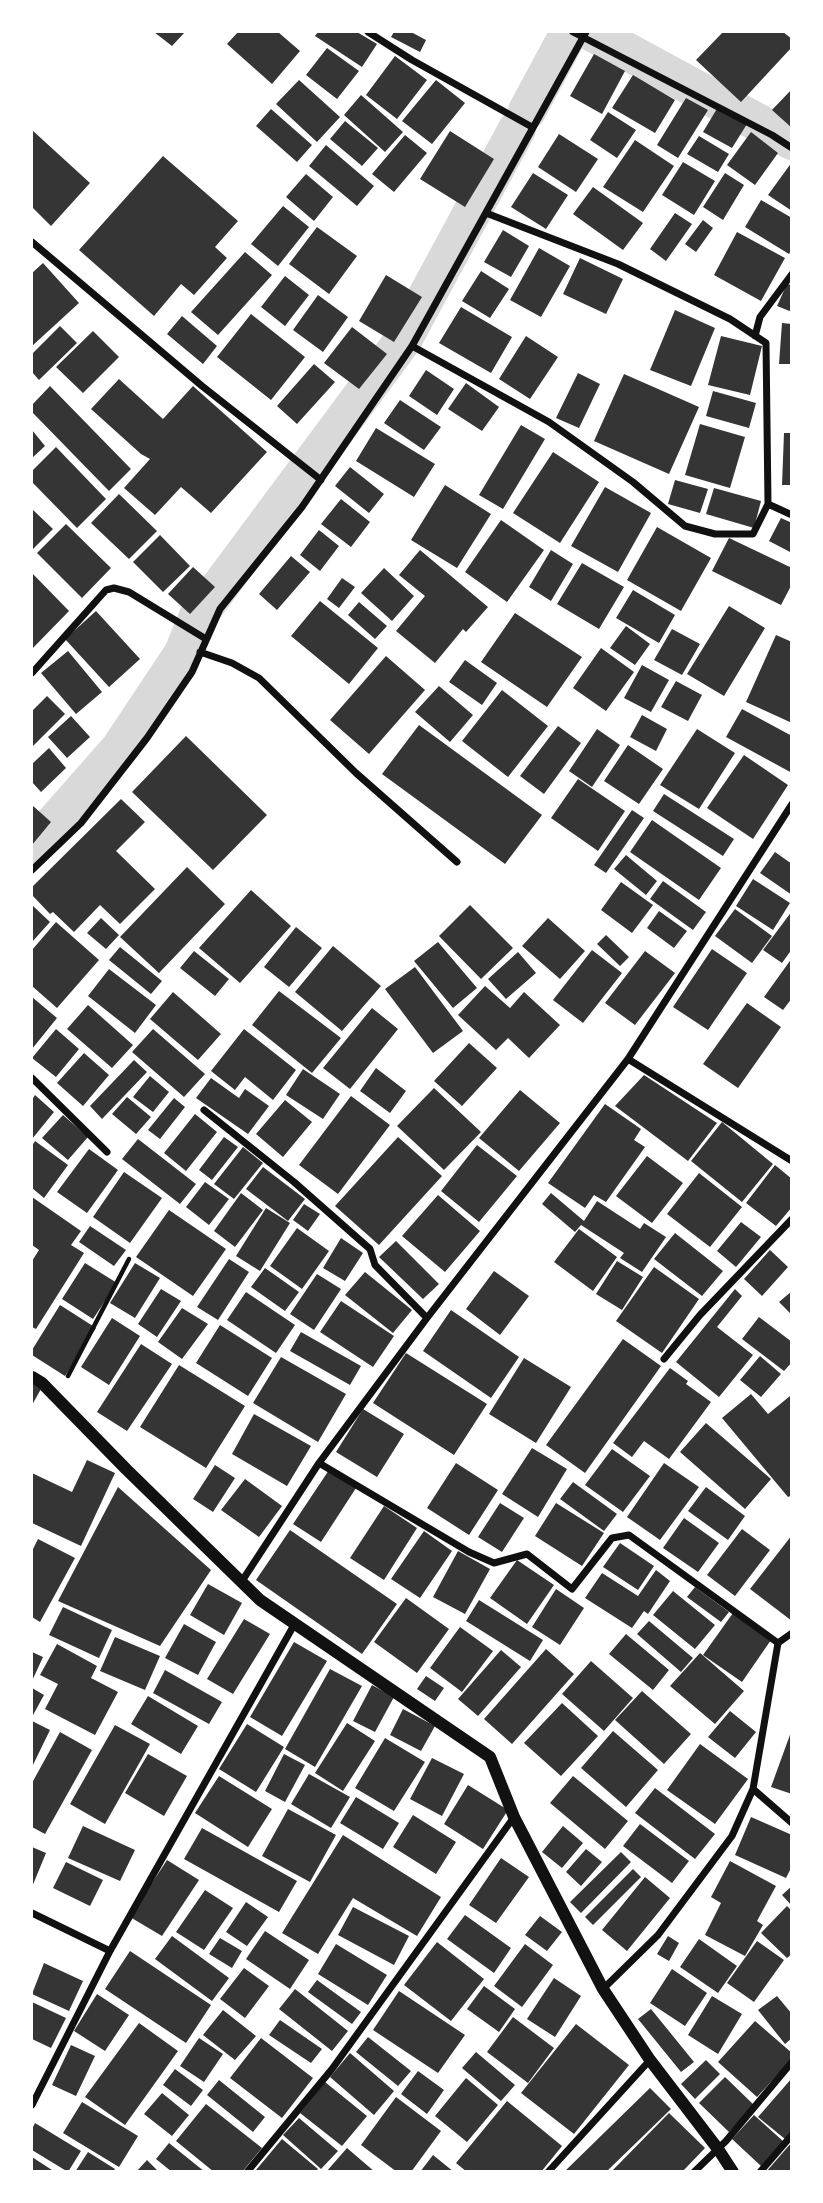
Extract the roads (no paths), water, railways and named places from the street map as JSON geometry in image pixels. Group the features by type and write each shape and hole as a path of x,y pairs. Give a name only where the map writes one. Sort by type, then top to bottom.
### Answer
{"street":[{"path":"368,32 412,60 532,127"},
{"path":"573,32 584,34 792,148"},
{"path":"32,870 81,822 170,705 192,672 220,609 302,507 412,346 584,34"},
{"path":"412,346 549,422 633,482 685,526 715,534 752,534 768,504 766,343 730,319 618,264 486,213"},
{"path":"32,242 202,386 321,480"},
{"path":"755,336 760,317 792,274"},
{"path":"768,504 792,515"},
{"path":"32,673 106,590 114,588 129,592 206,639"},
{"path":"200,652 232,663 259,678 356,773 457,862"},
{"path":"242,1581 319,1463 427,1318 628,1059 792,804"},
{"path":"628,1059 792,1161"},
{"path":"32,1078 107,1152"},
{"path":"204,1110 294,1182 370,1249 375,1265 427,1318"},
{"path":"664,1359 700,1315 792,1219"},
{"path":"32,1377 42,1383 260,1600 490,1757 514,1817 603,1989 650,2060 733,2172"},
{"path":"319,1463 469,1552 494,1563 527,1554 572,1589 612,1538 629,1535 778,1643"},
{"path":"32,2105 110,1951 294,1625"},
{"path":"603,1989 658,1935 732,1836 752,1789 778,1643 792,1633"},
{"path":"752,1789 792,1824"},
{"path":"247,2172 332,2069 514,1817"},
{"path":"32,1913 110,1951"},
{"path":"548,2172 650,2060"},
{"path":"694,2172 718,2149 792,2062"},
{"path":"760,2172 792,2135"}],"waterway":[{"path":"591,32 792,141"},
{"path":"527,111 564,42"},
{"path":"32,848 120,748 183,653 198,616 403,340 517,129"}]}
